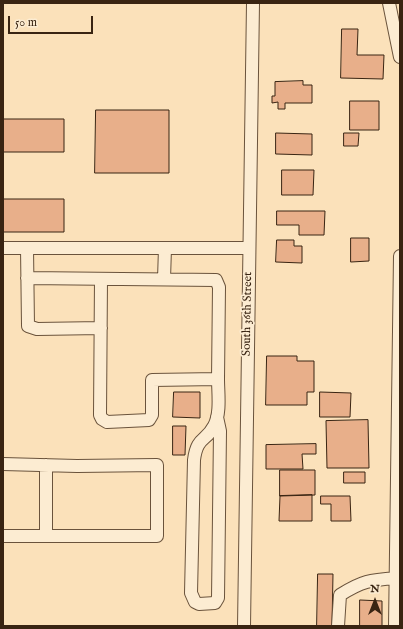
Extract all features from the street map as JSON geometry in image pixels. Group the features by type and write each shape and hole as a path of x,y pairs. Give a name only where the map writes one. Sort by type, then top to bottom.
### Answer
{"street":[{"name":"South 36th Street","path":"244,626 253,3"},
{"path":"389,3 400,57"},
{"path":"3,248 249,248"},
{"path":"27,248 27,323 30,328 101,328"},
{"path":"164,279 165,248"},
{"path":"395,626 400,256"},
{"path":"27,278 213,279 219,284 217,417 220,431 218,598 216,603 199,604 195,602 192,593 194,460 199,442 210,431 217,417"},
{"path":"101,278 100,415 104,421 149,420 152,414 152,380 218,379"},
{"path":"3,464 157,465 157,536 3,536"},
{"path":"46,465 46,536"},
{"path":"338,626 340,595 366,580 396,578"}],"building":[{"path":"342,29 358,29 357,55 384,55 383,79 341,78"},
{"path":"303,81 303,85 312,85 312,103 285,103 285,109 278,109 278,102 272,103 272,96 275,96 275,82"},
{"path":"350,101 379,101 379,130 350,130"},
{"path":"96,110 169,110 169,173 95,173"},
{"path":"3,119 64,119 64,152 3,152"},
{"path":"276,133 312,134 312,155 276,154"},
{"path":"344,133 359,133 358,146 344,146"},
{"path":"282,170 314,170 313,195 282,195"},
{"path":"3,199 64,199 64,232 3,232"},
{"path":"277,211 325,211 324,235 299,235 299,225 277,225"},
{"path":"351,238 369,238 369,261 351,262"},
{"path":"277,240 294,240 294,246 302,246 302,263 276,262"},
{"path":"267,356 297,356 297,361 314,361 314,392 307,392 307,405 266,405"},
{"path":"174,392 200,392 200,418 173,417"},
{"path":"320,392 351,393 350,417 320,417"},
{"path":"368,420 369,468 327,468 326,421"},
{"path":"173,426 186,426 185,455 173,455"},
{"path":"316,444 316,454 302,454 303,469 266,469 266,445"},
{"path":"280,470 315,470 315,495 280,496"},
{"path":"344,472 365,472 365,483 344,483"},
{"path":"312,495 312,521 279,521 280,496"},
{"path":"321,496 350,496 351,521 331,521 331,504 321,504"},
{"path":"318,574 333,574 332,626 317,626"},
{"path":"360,600 382,601 382,626 360,626"}]}
